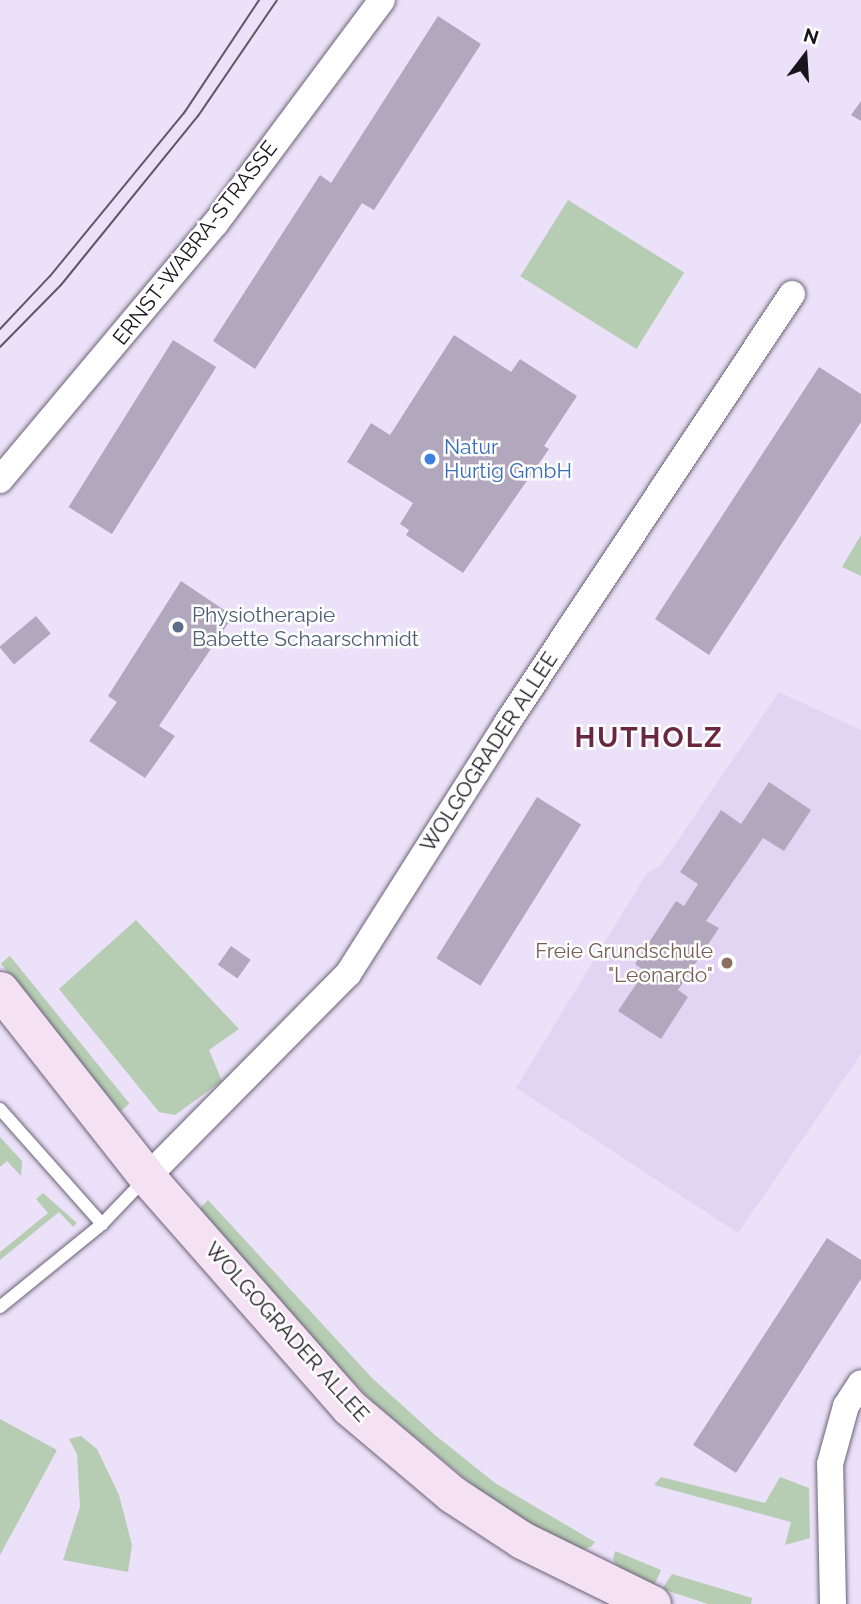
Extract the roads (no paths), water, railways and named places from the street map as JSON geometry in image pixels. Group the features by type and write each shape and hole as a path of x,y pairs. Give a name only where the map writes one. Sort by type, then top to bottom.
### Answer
{"main road":[{"name":"WOLGOGRADER ALLEE","path":"0,990 147,1177 359,1415 452,1494 522,1540 652,1604"}],"street":[{"name":"ERNST-WABRA-STRASSE","path":"0,480 215,224 382,0"},
{"name":"WOLGOGRADER ALLEE","path":"147,1177 348,974 507,723 792,294"},
{"path":"833,1604 830,1464 846,1406 861,1383"}],"lane":[{"path":"0,1109 102,1224"},
{"path":"0,1307 102,1224 147,1177"}],"tram line":[{"path":"0,329 50,276 184,113 259,0"},
{"path":"0,347 61,285 198,116 277,0"}],"place":[{"name":"Natur Hurtig GmbH","path":"430,459"},
{"name":"Physiotherapie Babette Schaarschmidt","path":"178,627"},
{"name":"Freie Grundschule \"Leonardo\"","path":"727,963"}],"district":[{"name":"HUTHOLZ","path":"649,738"}]}
